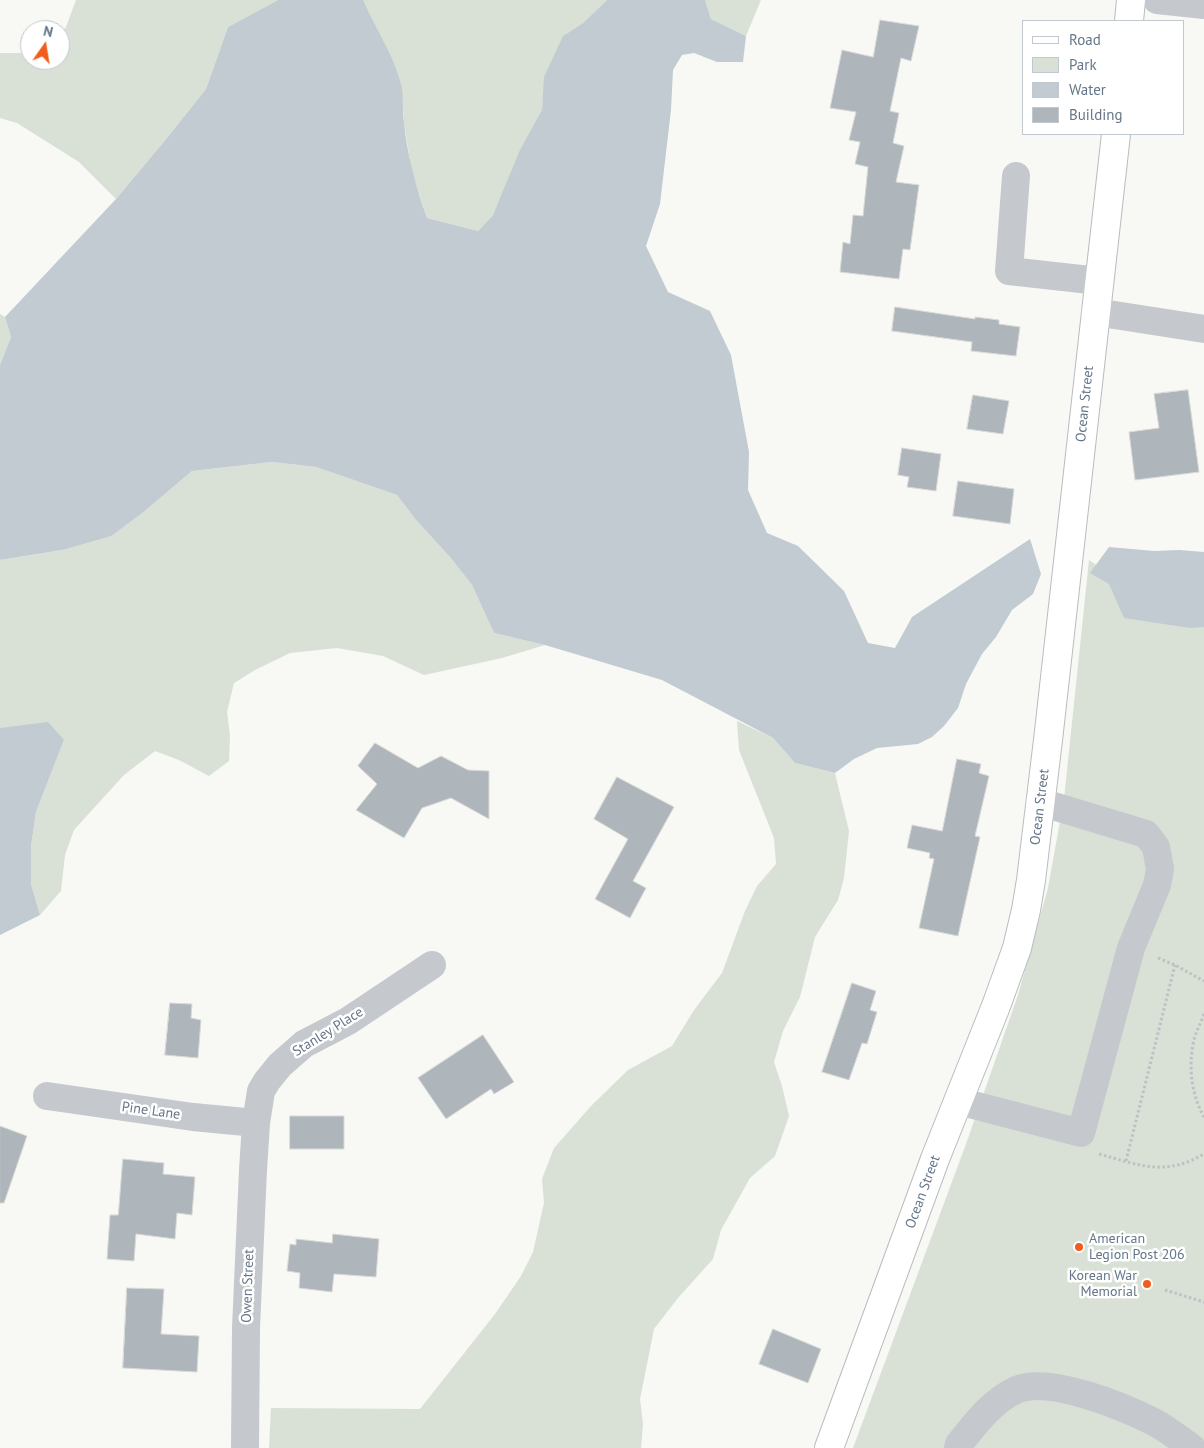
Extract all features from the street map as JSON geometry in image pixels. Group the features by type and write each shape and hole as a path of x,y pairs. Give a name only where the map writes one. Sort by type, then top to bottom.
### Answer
{"main road":[{"path":"1129,20 1131,0"},
{"name":"Ocean Street","path":"829,1448 1017,948 1031,880 1116,135"}],"street":[{"path":"1157,0 1204,5"},
{"path":"1016,176 1009,271 1099,281"},
{"path":"1095,312 1204,329"},
{"path":"958,1101 1081,1133 1131,948 1157,884 1160,869 1156,847 1146,834 1040,802"},
{"name":"Stanley Place","path":"256,1124 261,1091 266,1081 280,1065 304,1044 348,1021 432,965"},
{"name":"Pine Lane","path":"47,1096 256,1124"},
{"name":"Owen Street","path":"245,1448 246,1328 256,1124"},
{"path":"958,1448 968,1432 993,1404 1018,1389 1048,1386 1074,1391 1154,1422 1192,1448"}],"path":[{"path":"1131,948 1175,965 1204,981"},
{"path":"1126,1161 1175,965"},
{"path":"1204,1014 1194,1040 1191,1064 1193,1087 1198,1106 1204,1117"},
{"path":"1081,1133 1086,1151 1152,1168 1171,1167 1187,1163 1204,1154"},
{"path":"1165,1290 1204,1302"}],"green space":[{"path":"76,0 278,0 228,27 206,89 116,199 79,162 17,123 0,118 0,53 20,53 20,70 70,70 69,20"},
{"path":"355,0 607,0 583,23 566,34 542,103 542,110 493,215 478,231 427,218 415,181 413,180 404,122 402,93"},
{"path":"705,0 761,0 746,36 711,19"},
{"path":"0,314 5,317 11,337 0,365"},
{"path":"272,462 316,467 397,495 472,585 494,633 545,645 502,658 424,675 383,656 337,648 290,653 255,670 234,683 227,712 230,735 229,761 209,776 179,760 155,751 124,775 74,830 65,855 61,891 40,915 31,884 31,846 36,812 64,740 0,728 0,560 62,550 146,510 192,471"},
{"path":"1089,560 1108,573 1204,592 1204,1448 853,1448 966,1144 1018,995 1048,888 1064,799"},
{"path":"737,721 773,738 795,763 835,773 849,831 844,878 838,900 815,937 800,997 783,1031 774,1062 789,1116 775,1156 750,1178 721,1230 713,1259 678,1298 654,1329 640,1399 643,1424 641,1448 269,1448 271,1408 420,1409 495,1314 521,1276 533,1252 544,1203 542,1179 554,1148 591,1106 628,1070 672,1046 694,1010 722,973 745,911 757,886 776,864 774,838 739,750"}],"water":[{"path":"278,0 363,0 398,73 401,84 407,146 427,218 478,231 493,215 520,150 542,110 544,77 563,36 583,23 607,0 705,0 711,19 746,36 743,62 717,62 694,53 682,55 673,70 671,110 660,204 646,246 668,292 710,311 731,355 749,452 748,490 767,533 798,546 844,591 868,643 895,648 912,617 1030,539 1041,574 1033,594 1012,610 996,637 982,654 966,684 958,708 944,726 932,737 918,744 877,748 854,759 835,773 795,763 773,738 662,680 545,645 494,633 472,585 397,495 316,467 272,462 192,471 146,510 111,536 62,550 0,560 0,365 11,337 5,317 116,199 206,89 228,27"},
{"path":"1109,547 1154,551 1204,552 1204,627 1190,628 1124,618 1109,584 1090,573"},
{"path":"48,722 64,740 36,812 31,846 31,884 40,915 0,935 0,728"}],"building":[{"path":"880,20 919,26 911,61 901,58 890,111 899,113 893,143 904,146 896,182 919,185 910,250 903,249 899,279 840,272 843,242 850,244 853,215 863,216 868,167 855,164 860,142 849,140 856,112 830,108 842,50 873,57"},
{"path":"895,307 975,319 975,317 999,320 999,324 1020,327 1016,356 971,351 972,342 892,331"},
{"path":"1188,390 1199,472 1135,480 1129,432 1159,428 1154,394"},
{"path":"973,395 1009,401 1003,434 967,429"},
{"path":"902,448 941,454 936,491 907,487 909,477 898,475"},
{"path":"958,481 1014,489 1010,524 953,516"},
{"path":"375,743 418,768 441,756 468,770 489,771 489,819 451,798 422,808 404,838 356,810 377,784 358,766"},
{"path":"957,759 981,764 979,773 989,776 975,836 980,837 958,936 919,928 934,859 929,858 930,853 907,848 912,825 942,831"},
{"path":"617,777 674,807 633,881 646,888 630,918 595,899 628,839 594,819"},
{"path":"852,983 876,991 870,1010 877,1012 867,1044 862,1043 849,1080 822,1072"},
{"path":"170,1003 192,1004 191,1018 201,1020 198,1058 165,1055"},
{"path":"483,1035 514,1082 494,1094 491,1089 446,1119 418,1078"},
{"path":"290,1116 344,1116 344,1149 290,1149"},
{"path":"0,1126 27,1136 4,1203 0,1203"},
{"path":"123,1159 164,1163 163,1174 195,1177 192,1215 177,1213 175,1239 136,1234 134,1261 107,1259 110,1215 118,1215"},
{"path":"333,1234 379,1239 376,1277 334,1274 332,1292 299,1288 300,1273 287,1271 290,1244 296,1245 296,1239 332,1243"},
{"path":"127,1288 164,1289 161,1334 199,1336 197,1372 123,1368"},
{"path":"773,1329 821,1349 808,1383 759,1364"}],"place":[{"name":"American Legion Post 206","path":"1079,1247"},
{"name":"Korean War Memorial","path":"1147,1284"}]}
